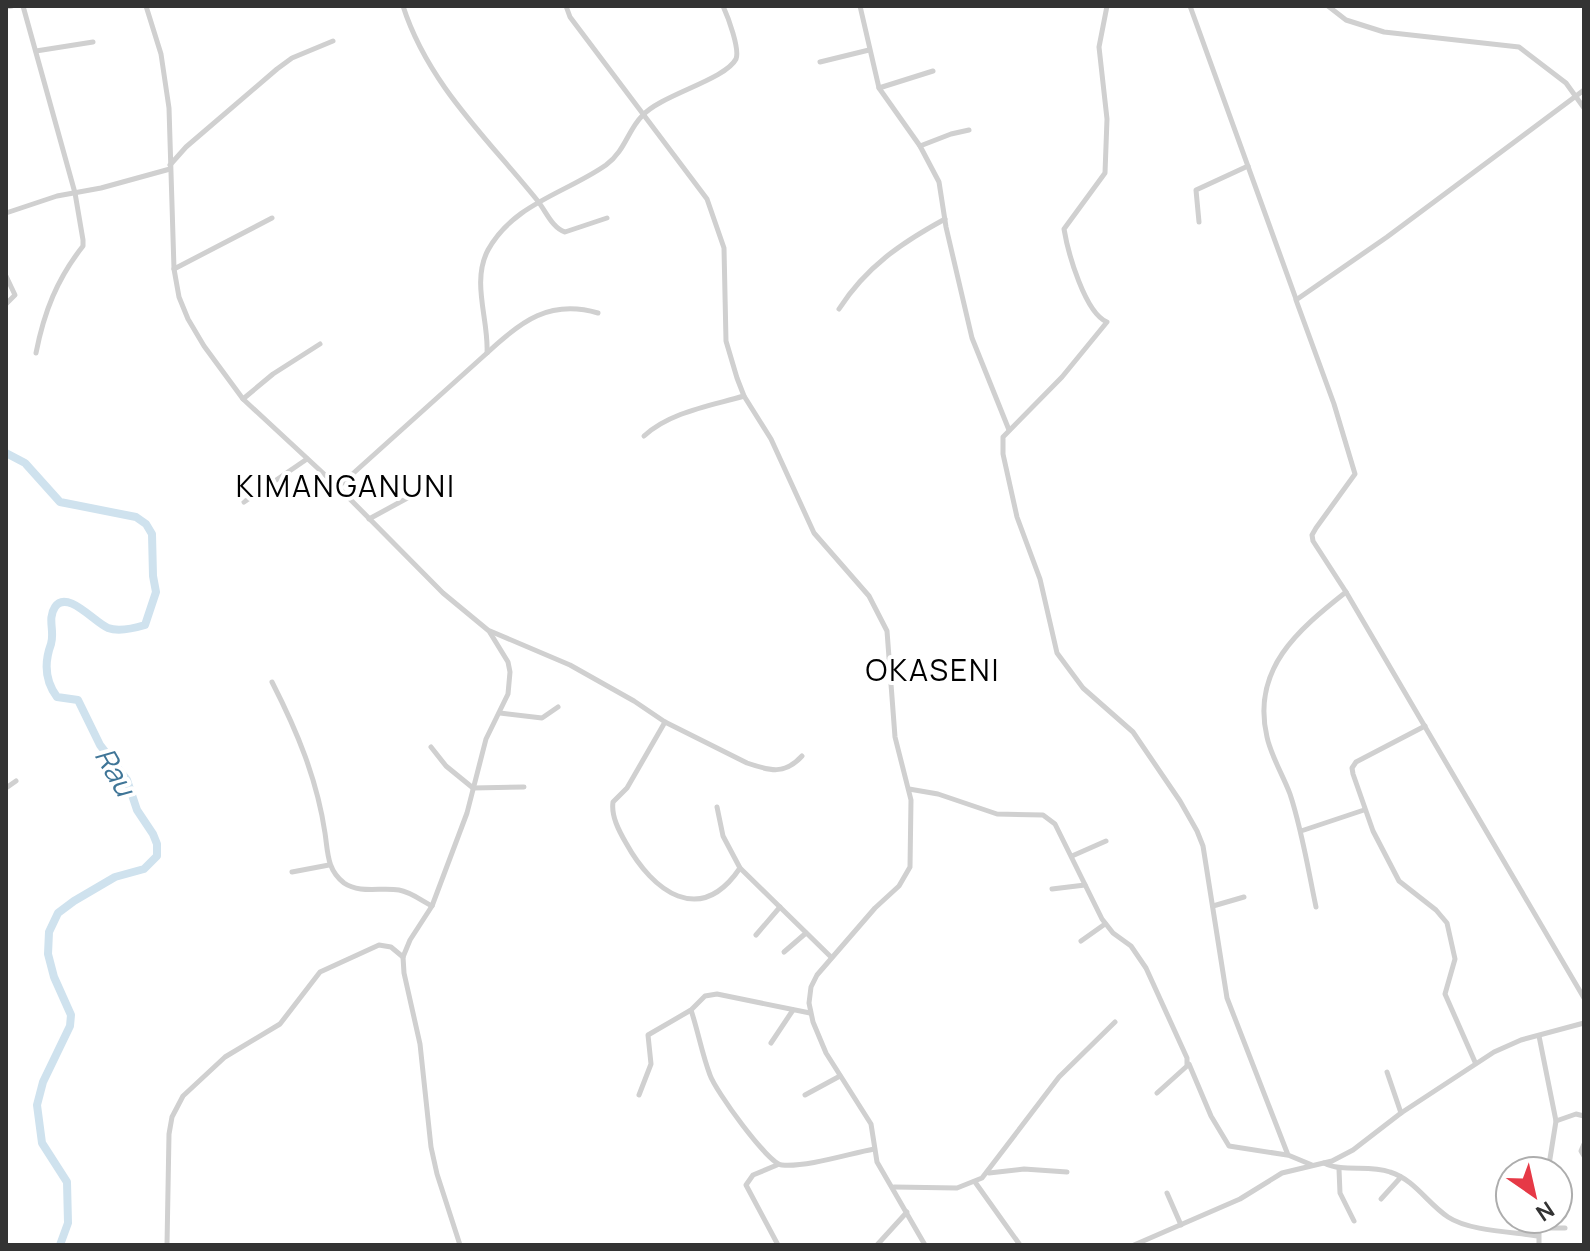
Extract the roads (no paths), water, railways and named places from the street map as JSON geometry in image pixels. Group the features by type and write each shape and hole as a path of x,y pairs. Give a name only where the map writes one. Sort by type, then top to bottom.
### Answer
{"street":[{"path":"23,6 75,193 83,246 55,288 36,353"},
{"path":"146,6 158,43 167,93 174,269 179,297 188,319 243,399 338,487 443,593 489,631 501,649 510,672 508,694 486,739 467,813 432,906 403,957 420,1044 431,1147 460,1245"},
{"path":"403,6 419,47 448,93 561,232 607,218"},
{"path":"566,6 570,17 711,207 726,262 726,341 744,396 771,439 814,533 863,587 888,636 895,737 909,789 910,867 905,877 812,982 810,1013 826,1053 871,1124 877,1162 925,1245"},
{"path":"487,353 481,287 487,252 508,225 539,202 608,163 621,149 642,115 735,62 737,54 723,6"},
{"path":"729,20 732,6"},
{"path":"860,6 879,88 920,146 942,191 945,219 972,338 1009,431"},
{"path":"1107,6 1099,47 1107,119 1105,173 1064,229 1088,304 1099,318 1107,322 1062,377 1002,441 1007,475 1017,517 1040,579 1057,653 1083,688 1133,732 1190,816 1203,846 1227,998 1288,1155"},
{"path":"1190,6 1327,383 1355,474 1312,535 1584,998"},
{"path":"1328,6 1346,20 1384,32 1519,47 1566,83 1584,108"},
{"path":"6,213 170,167 186,147 261,81 292,58 333,41"},
{"path":"36,51 93,42"},
{"path":"820,62 869,50"},
{"path":"879,88 933,71"},
{"path":"1296,300 1387,237 1584,90"},
{"path":"920,146 969,130"},
{"path":"1199,222 1196,190 1248,166"},
{"path":"174,269 272,218"},
{"path":"839,309 852,288 880,259 914,235 945,219"},
{"path":"6,304 15,295 7,280"},
{"path":"338,487 505,336 539,315 569,307 598,313"},
{"path":"243,399 273,374 320,344"},
{"path":"644,436 673,418 744,396"},
{"path":"244,502 307,459"},
{"path":"369,519 424,489"},
{"path":"1316,907 1301,831 1284,776 1267,736 1265,696 1277,659 1325,608 1346,592"},
{"path":"489,631 570,665 665,722 761,768 789,768 802,756"},
{"path":"272,682 292,721 314,780 322,811 329,865 336,875 352,887 401,890 432,906"},
{"path":"500,713 542,718 558,707"},
{"path":"665,722 627,788 613,802 614,816 623,837 653,879 676,897 687,900 712,895 740,868"},
{"path":"1425,726 1356,762 1352,768 1364,809 1399,881 1436,910 1447,923 1455,953 1445,994 1475,1062"},
{"path":"431,747 446,766 473,788 524,787"},
{"path":"6,788 16,781"},
{"path":"909,789 938,794 997,814 1043,815 1055,824 1105,924 1131,946 1146,968 1211,1116 1229,1146 1288,1155 1312,1165"},
{"path":"717,807 723,836 740,868 831,957"},
{"path":"1301,831 1364,809"},
{"path":"1072,856 1106,841"},
{"path":"292,872 329,865"},
{"path":"1052,889 1085,885"},
{"path":"1213,906 1244,897"},
{"path":"756,935 780,907"},
{"path":"1081,941 1105,924"},
{"path":"784,952 806,933"},
{"path":"167,1245 169,1134 172,1117 183,1096 225,1057 280,1024 320,972 379,945 391,947 403,957"},
{"path":"639,1095 651,1064 648,1035 691,1010 705,996 717,994 810,1013"},
{"path":"691,1010 713,1082 759,1148 778,1164"},
{"path":"771,1043 793,1010"},
{"path":"893,1187 957,1188 975,1182 988,1173 1059,1077 1115,1022"},
{"path":"1134,1245 1240,1199 1282,1173 1323,1163 1353,1150 1475,1062 1521,1040 1584,1023"},
{"path":"1539,1036 1556,1121 1551,1155"},
{"path":"1157,1093 1184,1071 1188,1061"},
{"path":"1387,1072 1401,1113"},
{"path":"805,1095 840,1076"},
{"path":"1556,1121 1576,1114 1584,1116"},
{"path":"1584,1144 1581,1151 1584,1156"},
{"path":"778,1245 746,1185 753,1175 778,1164 874,1149"},
{"path":"1323,1163 1339,1169 1353,1166 1376,1168 1401,1177 1454,1220 1494,1226"},
{"path":"988,1173 1024,1169 1067,1172"},
{"path":"1339,1169 1340,1193 1354,1221"},
{"path":"1381,1199 1401,1177"},
{"path":"975,1182 1020,1245"},
{"path":"1167,1193 1181,1225"},
{"path":"877,1245 907,1212"}],"waterway":[{"name":"Rau","path":"6,453 25,463 60,502 136,517 146,524 152,534 156,592 145,625 137,627 122,630 108,628 67,602 55,607 52,616 52,639 47,658 50,685 57,697 78,700 100,745 127,780 137,810 157,844 157,856 144,869 115,877 74,901 58,913 49,932 48,954 54,977 71,1015 70,1026 43,1082 37,1105 42,1143 67,1182 68,1223 60,1245"}],"district":[{"name":"KIMANGANUNI","path":"346,485"},
{"name":"OKASENI","path":"933,669"}]}
